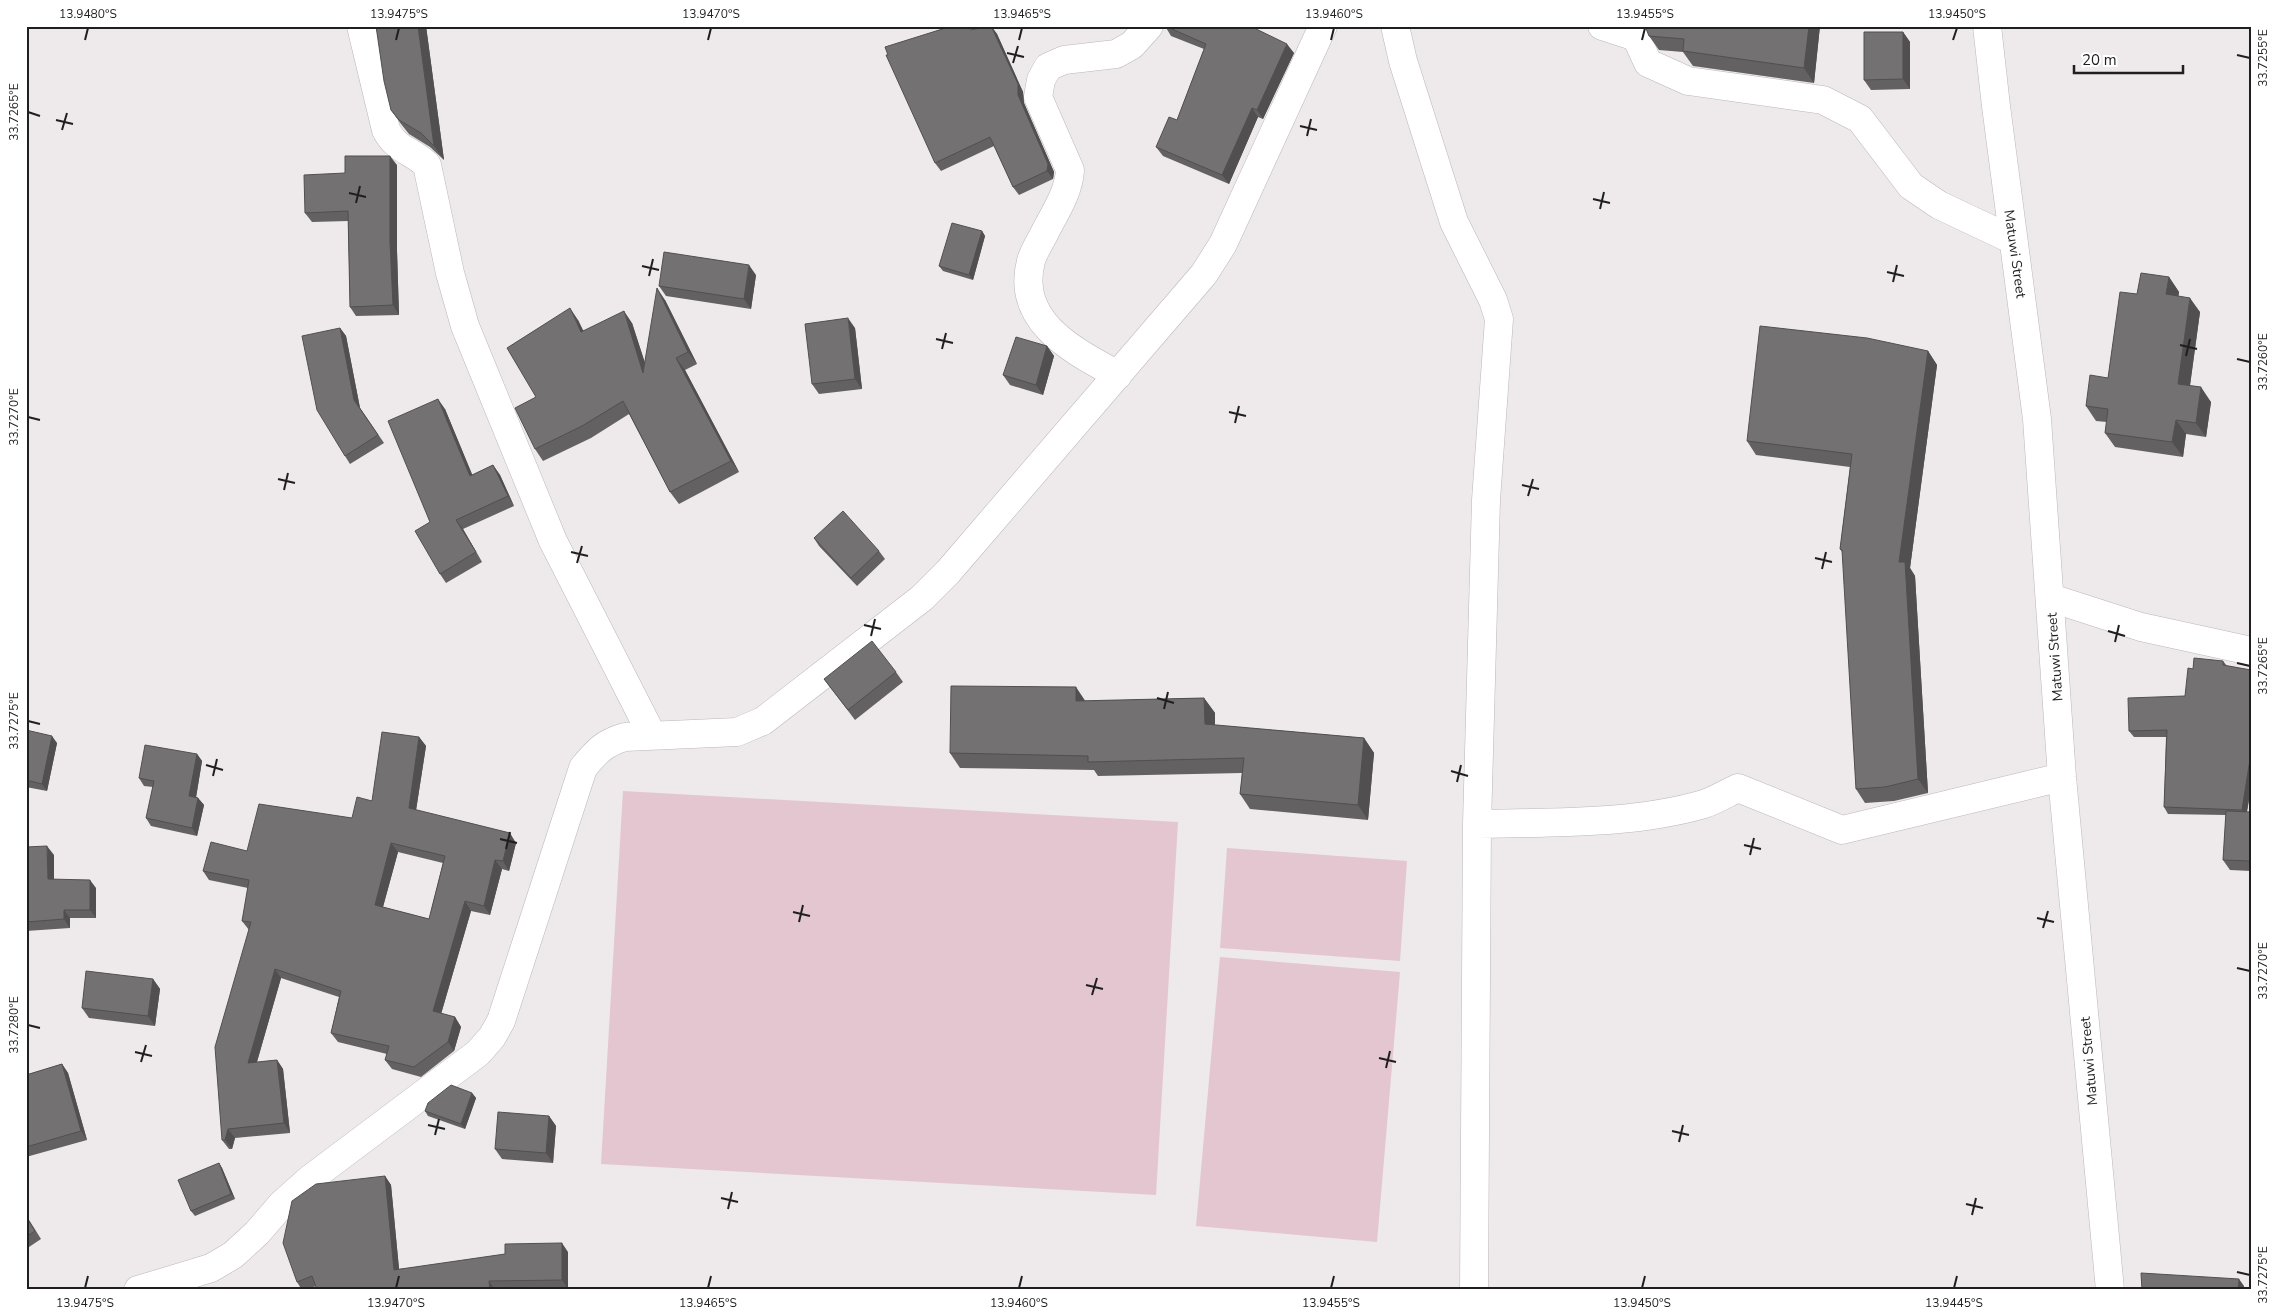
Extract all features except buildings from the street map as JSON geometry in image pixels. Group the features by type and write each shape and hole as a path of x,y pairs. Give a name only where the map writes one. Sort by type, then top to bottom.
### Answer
{"street":[{"path":"362,26 389,135 399,147 421,159 427,165 450,272 465,326 546,523 652,735"},
{"path":"1118,374 1076,352 1058,340 1044,323 1032,302 1028,281 1032,259 1064,193 1069,181 1070,170 1038,97 1041,80 1048,67 1064,60 1116,54 1132,45 1149,26"},
{"path":"1395,26 1402,61 1454,222 1492,300 1499,319 1486,500 1477,824 1474,1290"},
{"path":"1602,26 1636,37 1648,63 1688,80 1822,100 1860,119 1912,186 1939,205 2013,240"},
{"name":"Matuwi Street","path":"1987,26 2037,419 2062,777 2110,1290"},
{"path":"138,1290 211,1268 233,1255 282,1204 310,1179 478,1053 492,1037 500,1021 583,768 595,754 609,742 625,737 737,732 764,721 922,598 948,572 1204,274 1223,244 1315,28"},
{"path":"2051,598 2141,627 2251,651"},
{"path":"1477,824 1594,821 1666,812 1705,803 1738,788 1842,830 2062,777"}],"shaded area":[{"path":"623,791 1178,822 1156,1195 601,1164"},
{"path":"1227,848 1407,861 1400,961 1220,948"},
{"path":"1220,957 1400,972 1377,1242 1196,1226"}]}
